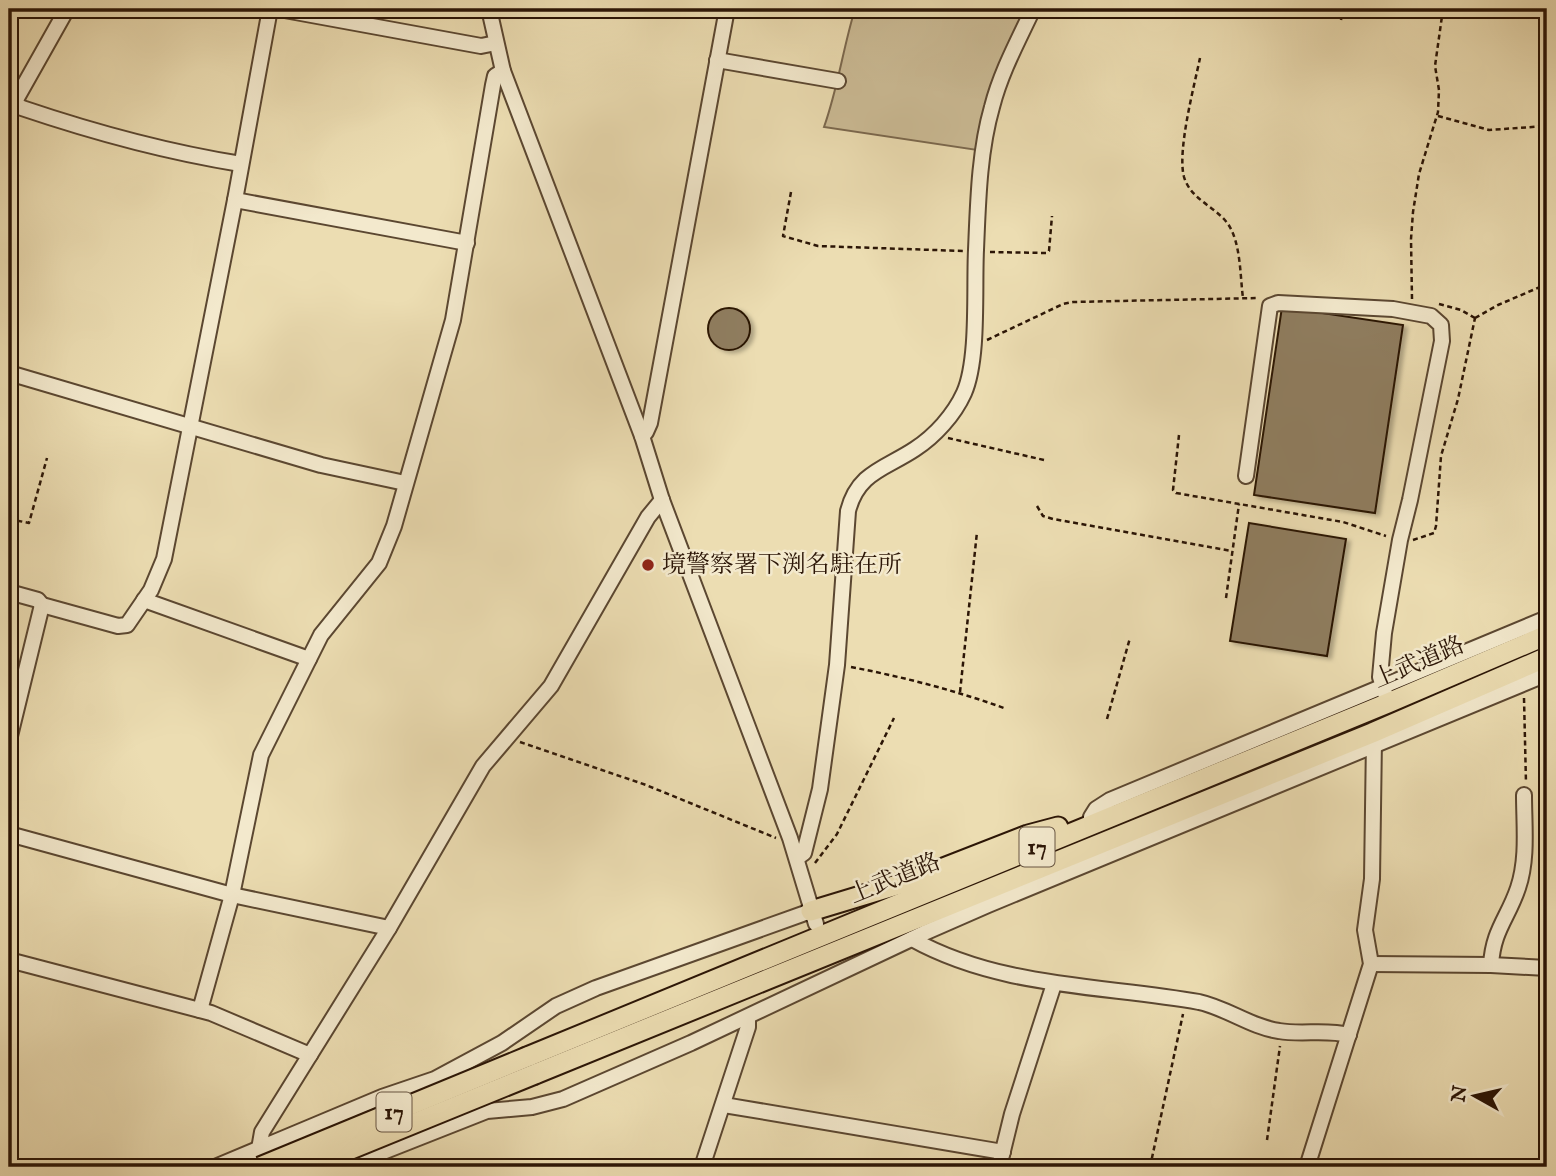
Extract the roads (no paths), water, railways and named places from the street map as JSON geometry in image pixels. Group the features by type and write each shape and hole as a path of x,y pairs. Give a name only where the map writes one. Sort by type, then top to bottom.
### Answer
{"highway":[{"name":"上武道路","path":"307,1167 531,1065 1129,809 1385,696 1547,635"},
{"name":"上武道路","path":"261,1161 531,1065 1373,740 1547,657"},
{"path":"813,918 1028,835 1129,809"}],"street":[{"path":"67,9 11,107 152,146 241,164"},
{"path":"9,592 38,600 42,606 118,626 127,625 148,595 164,559 270,9"},
{"path":"279,9 481,46 496,43"},
{"path":"215,1167 261,1161 382,1097 435,1079 502,1043 566,1002 596,988 813,918 790,838 662,500 642,436 503,71 489,9"},
{"path":"642,436 650,423 727,9"},
{"path":"798,865 811,833 820,789 837,665 848,511 852,497 862,481 914,450 936,432 964,393 969,378 972,347 985,140 1000,80 1033,9"},
{"path":"717,60 838,81"},
{"path":"200,1010 232,895 261,755 327,625 379,563 386,550 453,320 493,85 495,76 503,71"},
{"path":"235,200 467,243"},
{"path":"1245,476 1270,306 1278,303 1394,309 1432,316 1441,325 1442,341 1400,540 1384,634 1380,677 1385,696"},
{"path":"9,373 321,465 405,483"},
{"path":"261,1161 262,1132 389,928 483,766 551,686 648,517 662,500"},
{"path":"148,595 309,659"},
{"path":"9,740 42,606"},
{"path":"1091,817 1096,809 1110,800 1385,696 1547,618"},
{"path":"345,1167 487,1111 532,1107 563,1099 748,1017 832,969 912,939 1373,740 1547,674"},
{"path":"1307,1167 1371,964 1365,930 1372,879 1373,740"},
{"path":"1491,965 1493,942 1520,883 1524,848 1524,795"},
{"path":"9,834 232,895 389,928"},
{"path":"912,939 981,967 1055,984 1186,1000 1212,1006 1282,1032 1339,1032 1349,1035"},
{"path":"9,960 200,1010 310,1055"},
{"path":"1371,964 1547,968"},
{"path":"999,1167 1016,1104 1055,984"},
{"path":"702,1167 748,1027 748,1017"},
{"path":"435,1079 454,1123"},
{"path":"724,1105 1003,1152"}],"place":[{"name":"境警察署下渕名駐在所","path":"648,565"}]}
